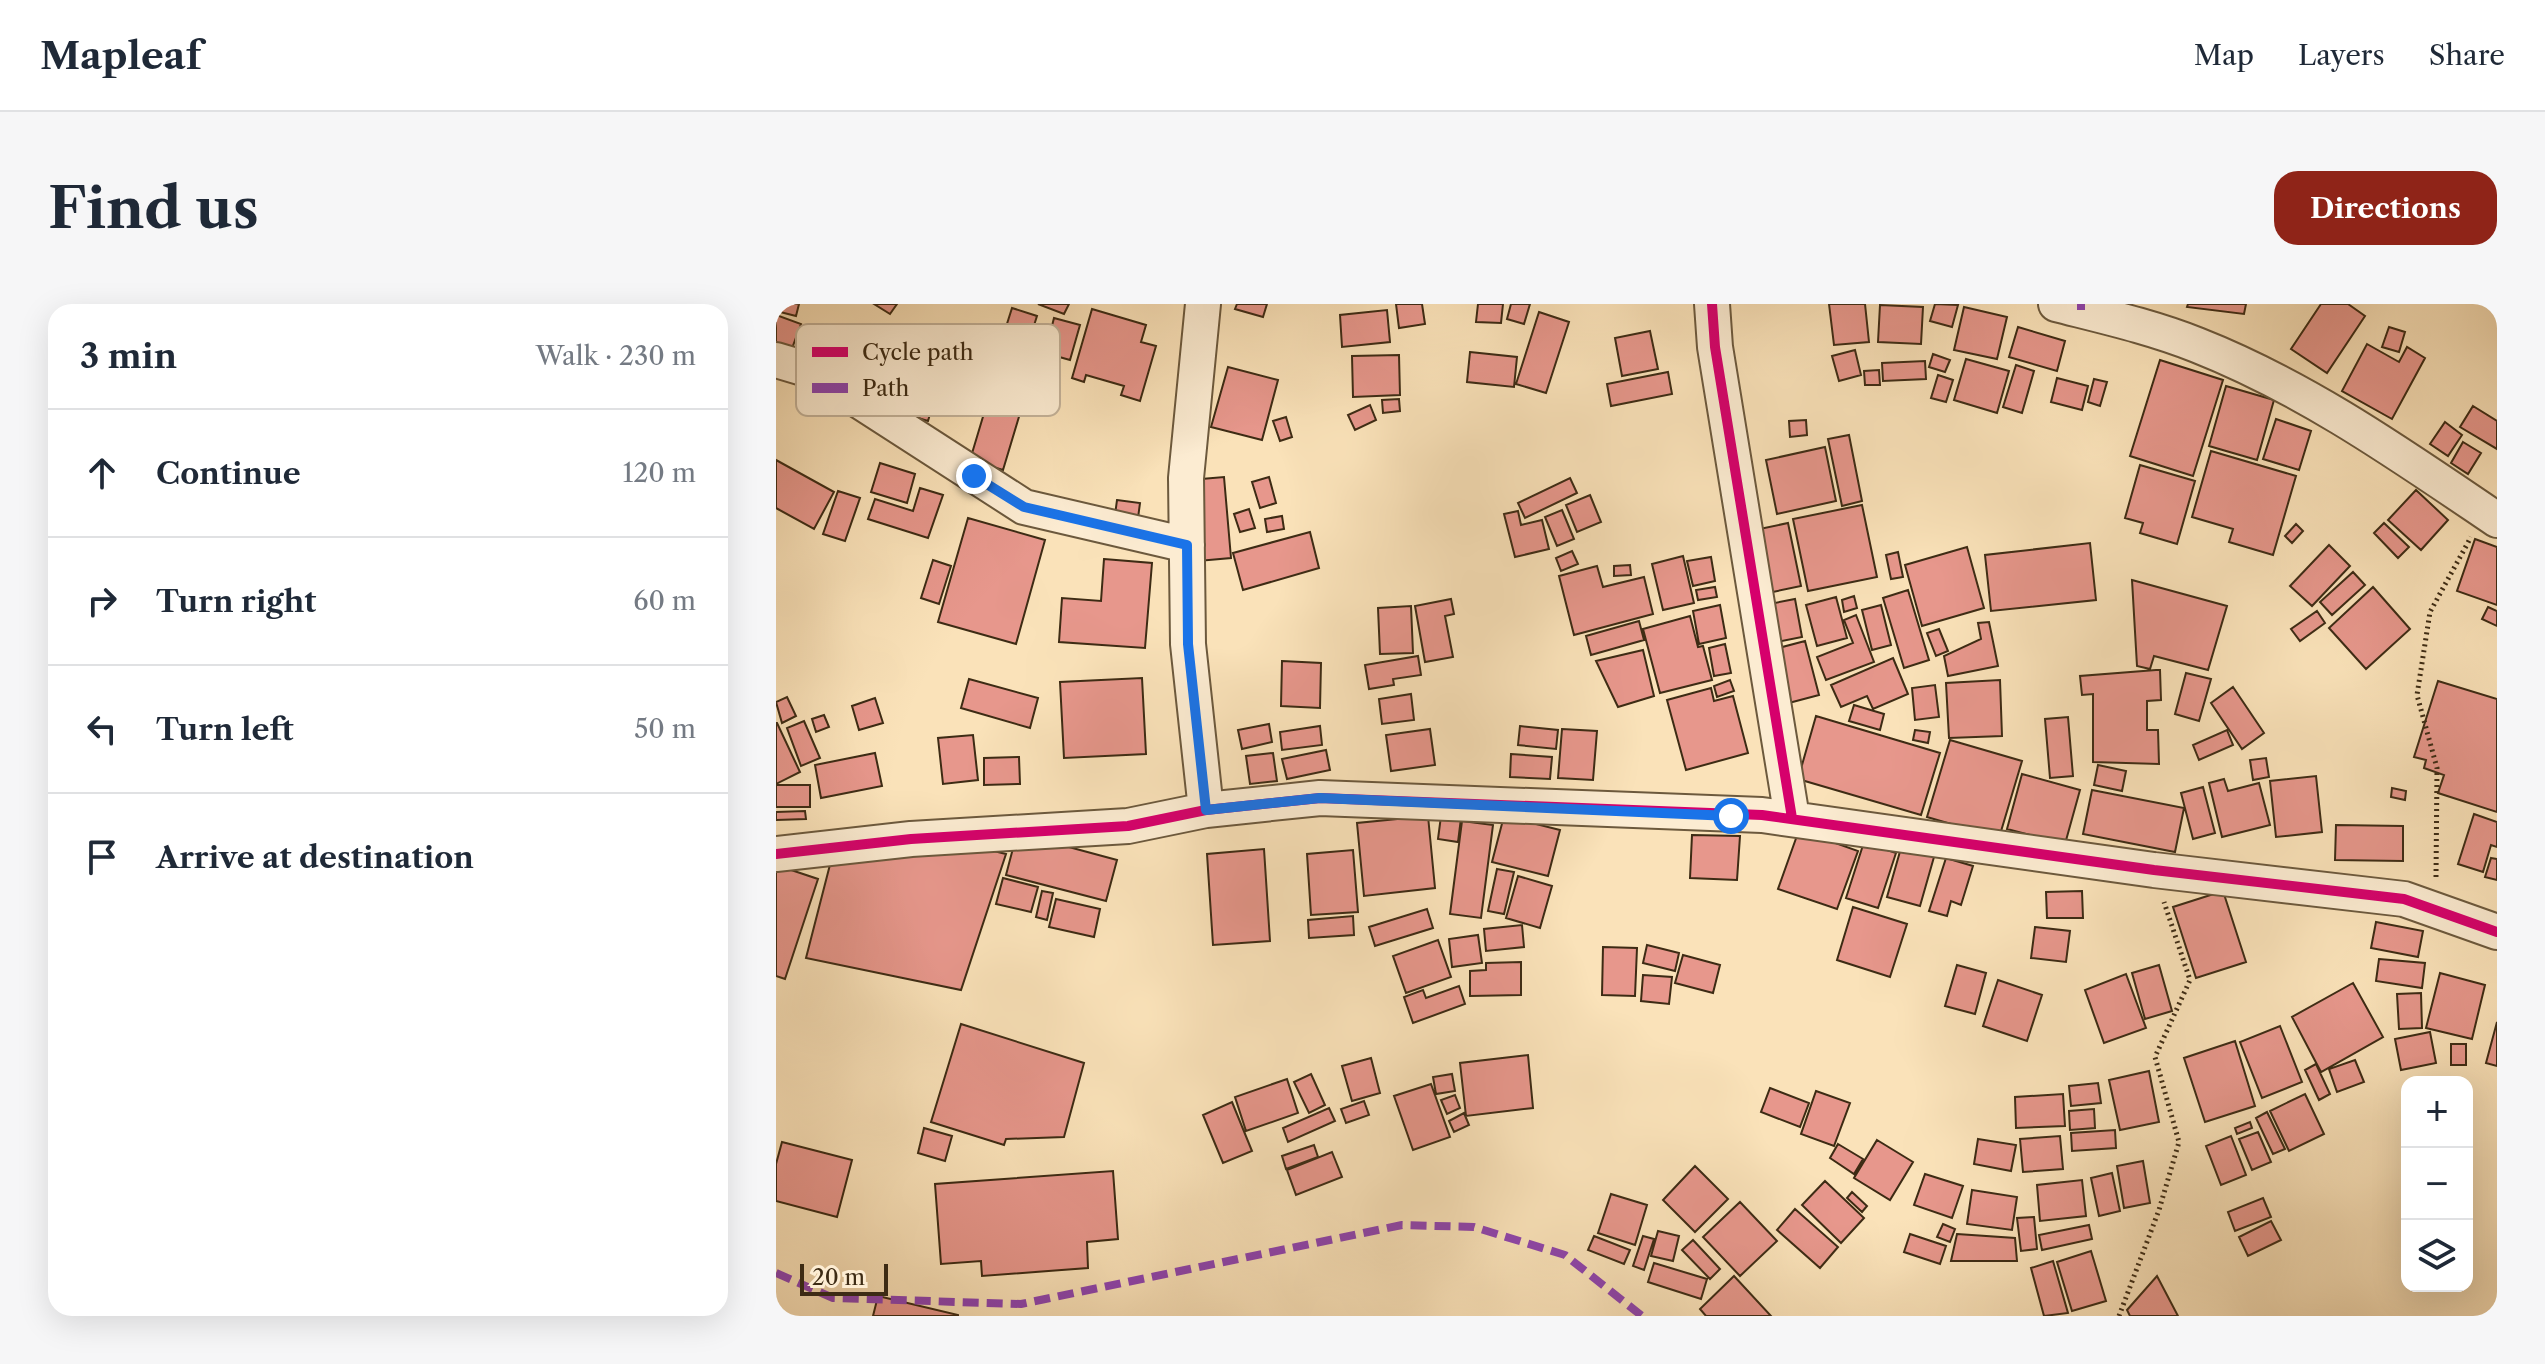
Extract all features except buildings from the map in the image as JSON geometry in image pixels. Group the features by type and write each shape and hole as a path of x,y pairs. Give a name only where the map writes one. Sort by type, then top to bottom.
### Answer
{"street":[{"path":"1203,304 1186,478 1188,644 1206,810"},
{"path":"1712,304 1715,347 1792,818"},
{"path":"2056,304 2195,344 2252,369 2352,423 2491,516"},
{"path":"776,360 796,366"},
{"path":"883,416 1024,507 1187,545"},
{"path":"776,854 911,839 1128,826 1206,810 1320,798 1792,818 2154,870 2404,899 2497,932"}],"path":[{"path":"2436,910 2437,768 2417,695 2430,612 2491,516"},
{"path":"2119,1316 2159,1210 2179,1142 2155,1057 2190,980 2154,870"}],"marked path":[{"path":"2081,304 2081,310"},
{"path":"776,1273 833,1298 1021,1304 1402,1225 1474,1227 1565,1255 1642,1316"}],"cycle path":[{"path":"1712,304 1715,347 1792,818"},
{"path":"776,854 911,839 1128,826 1206,810 1320,798 1762,815 2154,870 2404,899 2497,932"}],"route":[{"path":"974,476 1024,507 1187,545 1188,644 1206,810 1320,798 1731,816"}]}
